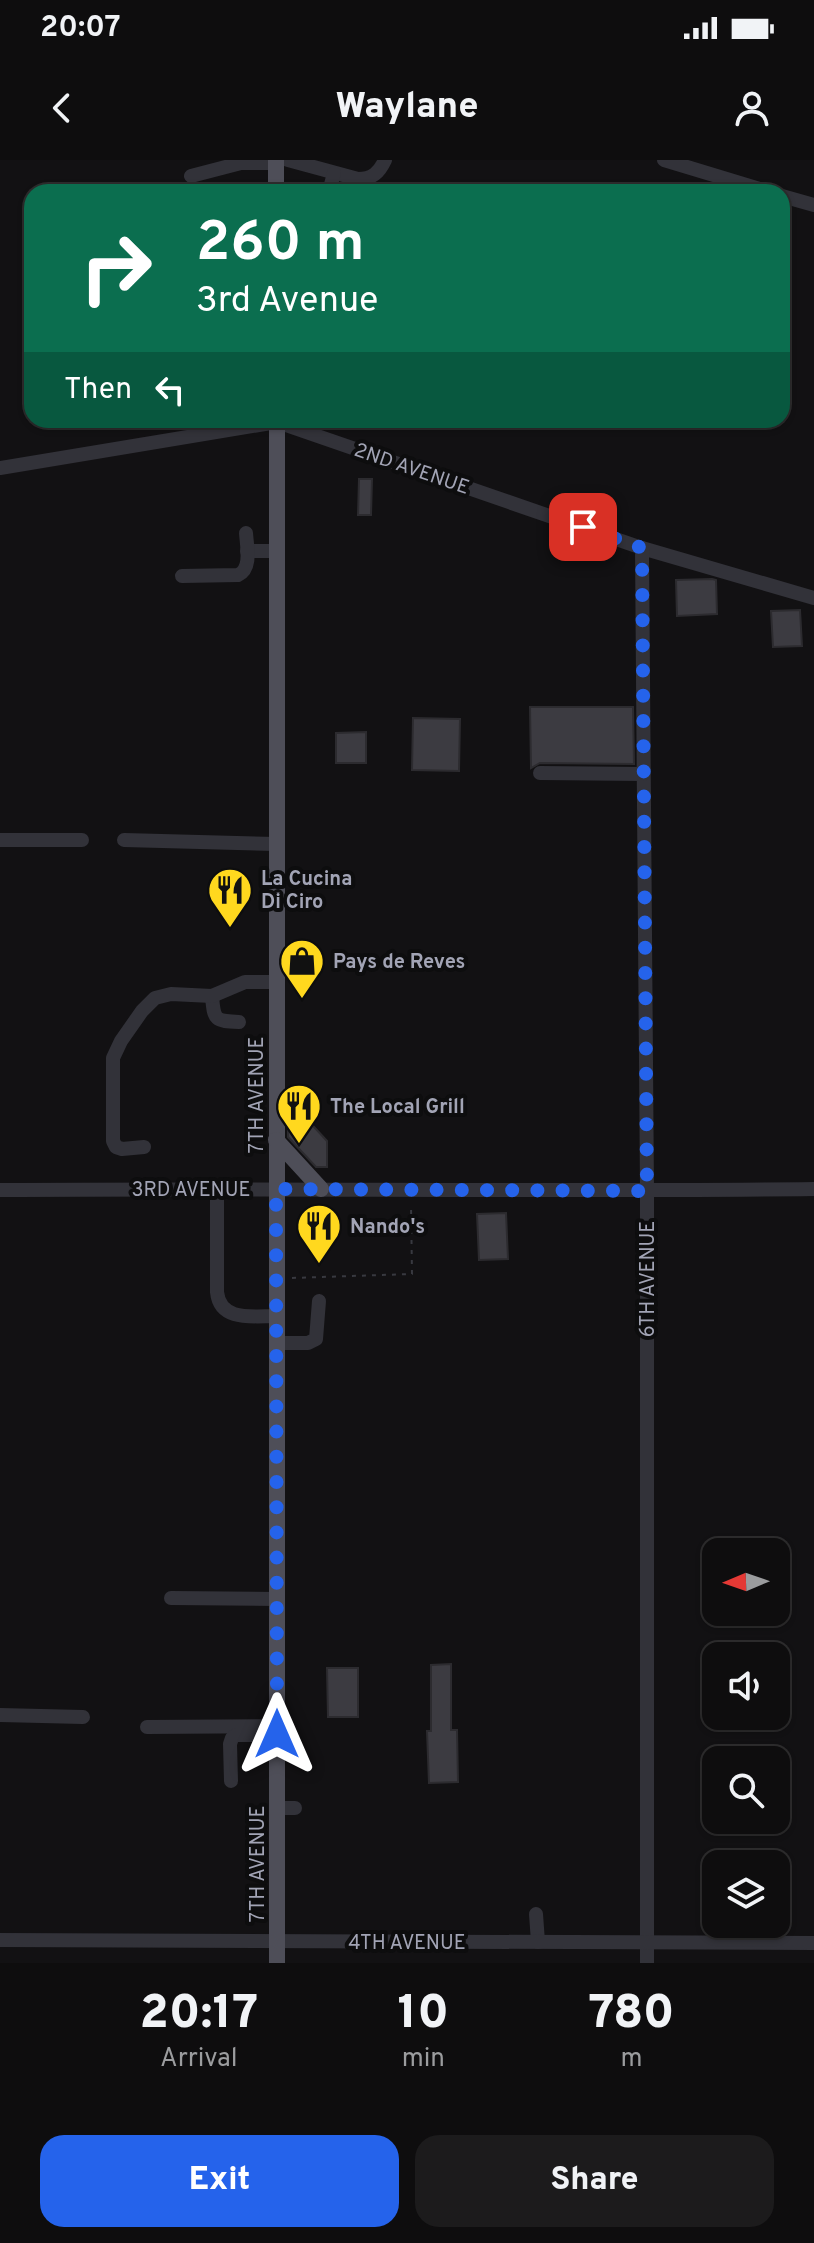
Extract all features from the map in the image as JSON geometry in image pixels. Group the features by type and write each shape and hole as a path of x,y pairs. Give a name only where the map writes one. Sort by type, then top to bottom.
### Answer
{"main road":[{"path":"277,184 280,161"},
{"name":"7TH AVENUE","path":"277,428 277,1963"},
{"path":"276,1140 321,1189"}],"street":[{"path":"191,176 241,163 280,161 367,179 377,173 385,160"},
{"path":"664,160 744,184"},
{"path":"331,184 334,173"},
{"path":"790,198 814,205"},
{"name":"2ND AVENUE","path":"0,468 236,428"},
{"name":"2ND AVENUE","path":"297,428 642,548 814,598"},
{"path":"182,576 243,573 247,568 246,533"},
{"name":"6TH AVENUE","path":"642,548 647,1191 647,1963"},
{"path":"247,551 277,551"},
{"path":"540,773 643,774"},
{"path":"0,840 82,840"},
{"path":"124,840 276,844"},
{"path":"144,1147 122,1149 116,1147 113,1141 113,1058 142,1011 155,998 171,994 212,996 245,982 276,982"},
{"path":"212,996 216,1019 239,1022"},
{"path":"217,1189 219,1302 226,1311 237,1315 276,1316"},
{"name":"3RD AVENUE","path":"0,1190 814,1189"},
{"path":"276,1343 308,1343 316,1339 319,1301"},
{"path":"171,1598 276,1599"},
{"path":"0,1715 83,1717"},
{"path":"147,1727 277,1730"},
{"path":"231,1781 232,1738 277,1730"},
{"path":"277,1808 295,1808"},
{"path":"536,1914 538,1942"},
{"name":"4TH AVENUE","path":"0,1940 814,1943"}],"path":[{"path":"287,1279 412,1274 411,1205"}],"building":[{"path":"359,479 372,479 371,515 358,515"},
{"path":"676,580 716,580 717,614 677,616"},
{"path":"800,610 802,646 773,647 771,611"},
{"path":"530,707 633,707 634,764 540,763 531,768"},
{"path":"413,718 460,719 459,771 412,770"},
{"path":"366,732 366,763 336,763 336,733"},
{"path":"320,1100 320,1112 302,1114 327,1141 327,1167 316,1167 288,1137 288,1102"},
{"path":"506,1213 508,1259 479,1260 477,1214"},
{"path":"451,1664 451,1730 457,1730 458,1782 429,1783 427,1731 431,1731 431,1665"},
{"path":"327,1668 358,1668 358,1717 328,1717"}],"place":[{"name":"La Cucina Di Ciro","path":"230,929"},
{"name":"Pays de Reves","path":"302,1000"},
{"name":"The Local Grill","path":"299,1145"},
{"name":"Nando's","path":"319,1265"}],"route":[{"path":"277,1734 276,1189 647,1191 642,548 583,527"}]}
